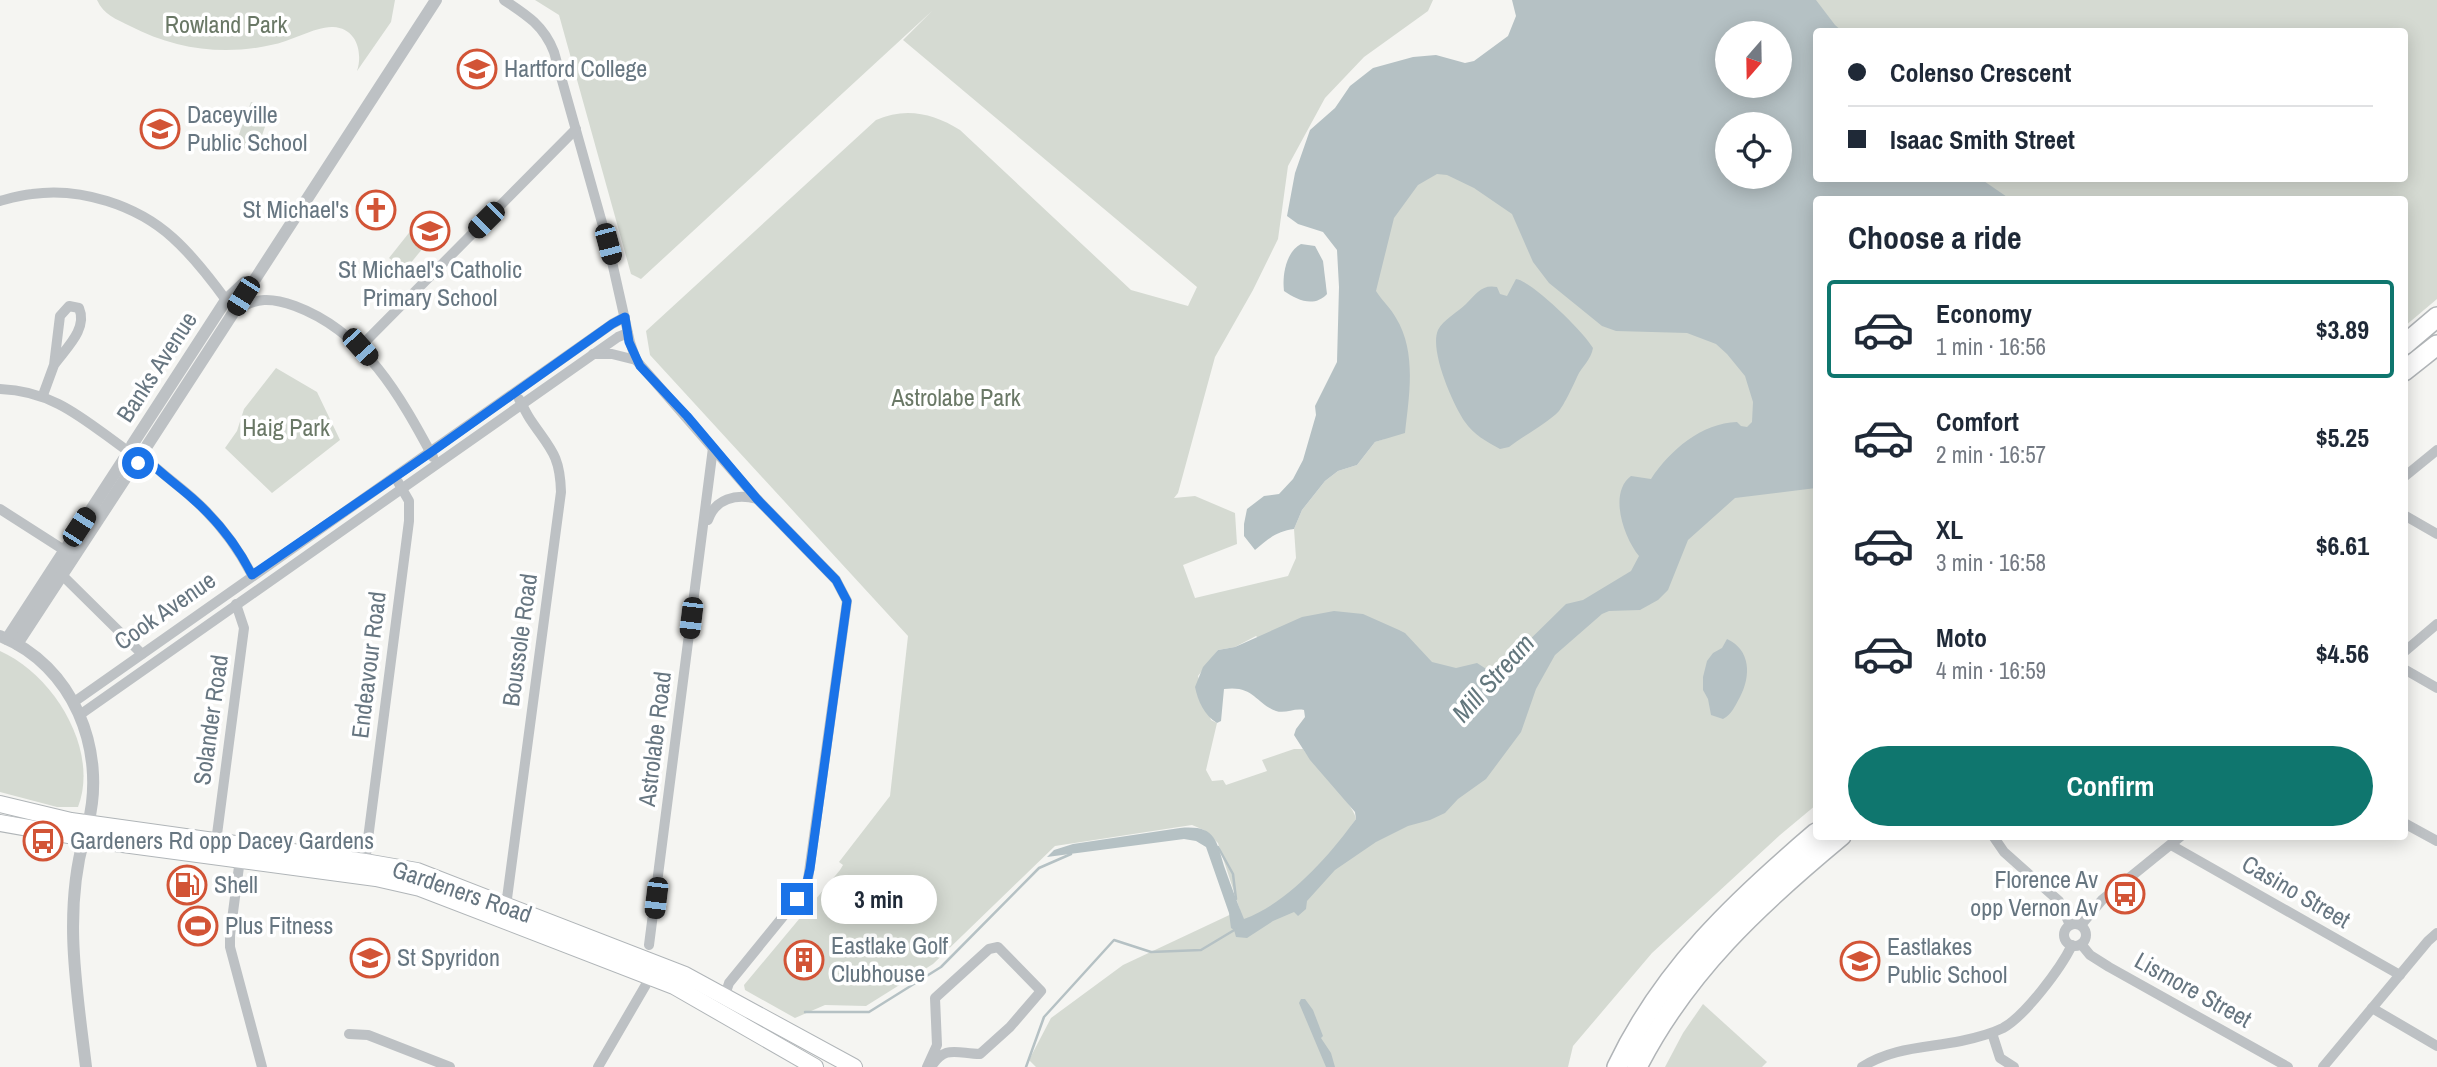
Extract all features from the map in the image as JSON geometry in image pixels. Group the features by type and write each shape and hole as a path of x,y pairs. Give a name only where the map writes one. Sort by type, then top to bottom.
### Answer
{"highway":[{"path":"2408,342 2437,317"},
{"path":"2408,368 2437,345"},
{"path":"1617,1067 1648,1010 1708,933 1737,901 1813,836"},
{"path":"1637,1067 1661,1024 1689,983 1729,936 1788,880 1836,840"}],"main road":[{"name":"Gardeners Road","path":"0,804 86,831 240,859 376,878 420,888 674,986 815,1067"},
{"name":"Gardeners Road","path":"0,823 216,842 417,871 685,975 854,1067"}],"street":[{"name":"Banks Avenue","path":"8,640 62,575 226,300 251,274 429,0"},
{"name":"Banks Avenue","path":"8,640 64,550 134,456 231,316 436,0"},
{"path":"504,0 533,19 549,38 636,360 757,499 836,580 847,601 806,886 729,983 725,995 730,1009 752,1029"},
{"path":"360,347 576,130"},
{"path":"0,201 33,193 64,193 94,197 138,214 172,237 198,264 226,300"},
{"path":"231,316 258,299 285,302 325,321 360,347 395,390 433,458"},
{"path":"43,396 54,365 60,316 69,306 79,308 83,317 79,331 54,365"},
{"name":"Cook Avenue","path":"80,714 402,488 433,458 515,393 625,317"},
{"name":"Cook Avenue","path":"74,702 394,476 433,458 522,404 618,337 628,333"},
{"path":"593,354 611,354 636,360"},
{"path":"0,389 43,396 69,409 164,477 205,510 252,575"},
{"name":"Boussole Road","path":"506,905 561,492 561,476 555,453 515,393"},
{"name":"Astrolabe Road","path":"649,946 713,448"},
{"path":"2408,474 2437,450"},
{"name":"Endeavour Road","path":"365,862 409,521 409,501 394,476"},
{"path":"702,536 710,513 721,502 743,495 757,499"},
{"path":"0,509 64,550"},
{"path":"2408,517 2437,534"},
{"path":"62,575 142,654"},
{"name":"Solander Road","path":"216,842 244,628 236,604"},
{"path":"2408,649 2437,624"},
{"path":"8,640 43,664 74,702 94,765 94,789 75,890 72,938 86,1067"},
{"path":"2408,671 2437,688"},
{"path":"2408,825 2437,841"},
{"path":"1862,1067 1891,1053 1961,1041 1992,1033 2010,1023 2086,935 2075,925 2059,901 2004,852 1996,840"},
{"path":"2076,945 2064,937 2065,930 2075,925 2177,840"},
{"name":"Casino Street","path":"2171,845 2400,975"},
{"path":"240,859 230,947 262,1067"},
{"path":"2323,1067 2437,933"},
{"name":"Lismore Street","path":"2076,945 2109,967 2288,1067"},
{"path":"998,947 1041,991 1010,1027 980,1054 944,1052 937,1056 929,1067 937,1045 935,998 989,949 998,947"},
{"path":"598,1067 651,976"},
{"path":"2372,1009 2437,1046"},
{"path":"1992,1033 2000,1058 2014,1067"},
{"path":"349,1034 368,1035 450,1067"}],"green space":[{"name":"Rowland Park","path":"97,0 395,0 391,22 357,71 359,57 356,43 348,32 341,28 326,27 278,43 253,48 199,48 164,40 115,19"},
{"name":"Astrolabe Park","path":"535,0 1433,0 1428,11 1364,57 1325,98 1288,166 1278,239 1215,357 1178,493 1174,498 1195,496 1235,513 1237,544 1183,565 1195,598 1288,576 1296,558 1294,529 1302,510 1325,481 1338,471 1357,465 1375,442 1384,439 1365,297 1381,225 1434,153 1709,326 1813,413 1813,808 1652,953 1573,1046 1568,1067 1036,1067 1029,1060 1051,1018 1123,965 1240,910 1218,843 1204,830 1192,825 1055,846 933,964 866,1006 825,1005 795,1018 745,990 744,985 840,870 843,865 839,862 890,796 908,636 650,355 646,331 876,120 908,113 940,119 960,130 1131,290 1188,306 1197,287 903,40 932,11 641,279 631,274 559,15","holes":["1256,636 1432,785 1351,826 1356,819 1354,812 1303,749 1294,749 1262,760 1267,771 1226,785 1223,780 1212,781 1206,770 1217,723 1211,720 1198,676 1218,650 1235,647"]},
{"path":"1784,0 2437,0 2437,299 2408,323 2408,196 1977,196 1960,182 2408,182 2408,28 1813,29"},
{"path":"251,102 271,110 256,152 235,145"},
{"path":"416,224 432,237 405,270 389,258"},
{"name":"Haig Park","path":"276,368 317,392 340,440 272,493 225,448 237,431 244,409"},
{"path":"0,651 38,677 67,716 83,762 83,785 78,807 57,807 0,792"},
{"path":"1703,1004 1767,1062 1762,1067 1665,1067 1683,1033"}],"water":[{"path":"1512,0 1816,0 1838,28 1813,28 1813,182 1985,182 2006,196 1813,196 1813,488 1735,498 1688,540 1668,590 1658,600 1640,610 1609,611 1602,614 1555,655 1536,689 1521,732 1486,779 1458,799 1445,813 1408,826 1376,842 1335,870 1307,901 1306,909 1298,916 1294,912 1273,921 1247,938 1236,937 1206,847 1196,841 1184,839 1047,857 1054,850 1073,844 1180,828 1207,831 1219,848 1244,919 1260,912 1292,890 1333,848 1356,819 1355,812 1310,760 1294,735 1305,717 1304,710 1276,711 1248,692 1234,688 1224,689 1221,721 1217,723 1205,712 1195,687 1203,667 1218,650 1235,647 1302,617 1334,611 1363,614 1405,633 1432,662 1456,668 1477,663 1494,674 1503,671 1517,652 1566,604 1583,600 1631,571 1639,556 1628,538 1619,504 1620,493 1631,476 1651,479 1677,448 1711,427 1737,422 1747,427 1752,422 1753,402 1745,376 1716,344 1687,333 1616,331 1602,326 1549,283 1533,262 1512,214 1474,188 1447,175 1437,174 1418,185 1394,218 1376,291 1394,314 1407,345 1410,374 1405,433 1375,442 1357,465 1338,471 1325,481 1302,510 1294,529 1278,534 1255,550 1244,536 1247,509 1264,496 1279,494 1293,479 1303,460 1316,415 1315,406 1337,362 1337,250 1323,232 1298,224 1287,216 1295,173 1310,130 1335,108 1350,86 1373,68 1413,57 1436,55 1465,63 1474,61 1508,36 1516,16"},
{"path":"1301,244 1315,246 1323,261 1327,294 1317,301 1300,300 1284,291 1286,264 1292,252"},
{"path":"1516,279 1534,288 1557,308 1593,348 1559,411 1509,447 1500,449 1476,434 1460,414 1439,363 1436,339 1443,323 1480,290 1497,287 1500,294 1507,296"},
{"path":"1727,639 1741,650 1747,664 1747,672 1740,697 1723,719 1711,715 1703,690 1703,677 1707,661 1713,653 1722,648"},
{"path":"1301,999 1305,999 1313,1010 1323,1036 1321,1038 1331,1053 1335,1067 1326,1067 1299,1003"}],"waterway":[{"name":"Mill Stream","path":"1218,847 1233,874 1236,899"},
{"path":"805,1012 869,1012 941,967 1039,868 1071,854"},
{"path":"1026,1067 1044,1017 1114,940 1151,952 1201,950 1236,929"}],"place":[{"name":"Hartford College","path":"477,69"},
{"name":"Daceyville Public School","path":"160,129"},
{"name":"St Michael's","path":"376,210"},
{"name":"St Michael's Catholic Primary School","path":"430,231"},
{"name":"Gardeners Rd opp Dacey Gardens","path":"43,841"},
{"name":"Shell","path":"187,885"},
{"name":"Florence Av opp Vernon Av","path":"2125,894"},
{"name":"Plus Fitness","path":"198,926"},
{"name":"St Spyridon","path":"370,958"},
{"name":"Eastlake Golf Clubhouse","path":"804,960"},
{"name":"Eastlakes Public School","path":"1860,961"}],"route":[{"path":"138,463 143,456 164,477 191,496 240,555 252,575 625,317 629,342 640,366 687,416 757,499 836,580 847,601 810,869 806,886 797,899"}]}
